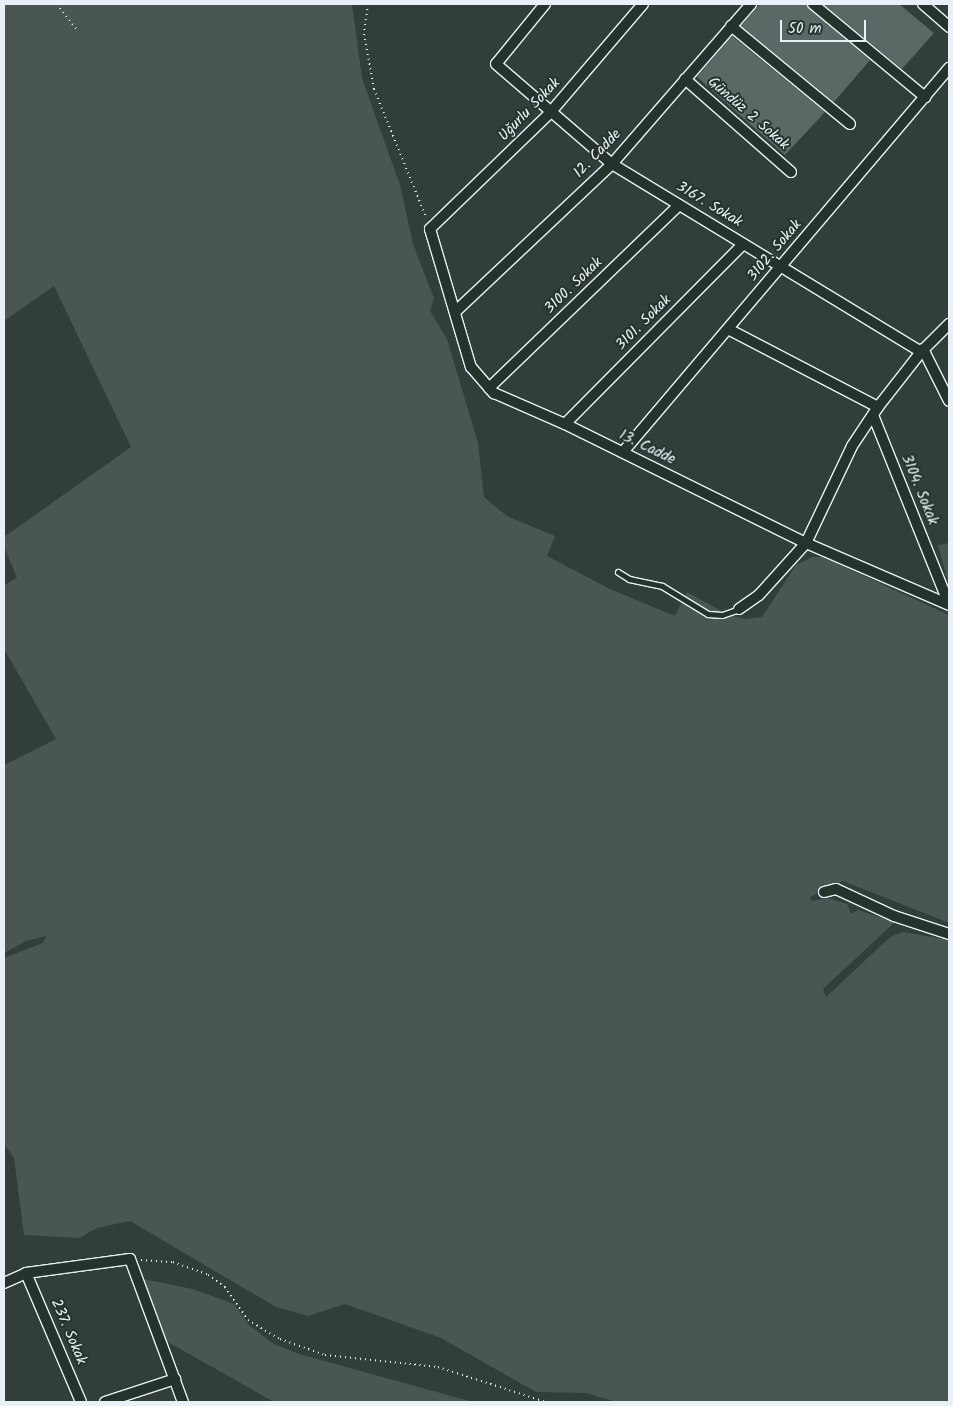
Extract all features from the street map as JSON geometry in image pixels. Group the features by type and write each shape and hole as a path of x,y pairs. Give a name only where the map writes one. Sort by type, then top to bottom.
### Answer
{"street":[{"name":"3167. Sokak","path":"545,4 496,64 550,113 612,164 922,350"},
{"name":"Uğurlu Sokak","path":"430,229 550,113 643,4"},
{"name":"12. Cadde","path":"455,312 612,164 751,4"},
{"path":"813,4 925,97"},
{"path":"922,4 949,27"},
{"path":"731,26 850,124"},
{"name":"3102. Sokak","path":"623,452 949,68"},
{"name":"Gündüz 2 Sokak","path":"685,79 791,172"},
{"name":"3100. Sokak","path":"489,388 679,205"},
{"name":"13. Cadde","path":"430,229 472,368 489,388 806,543 949,605"},
{"name":"3101. Sokak","path":"565,424 743,244"},
{"path":"739,609 759,595 806,543 852,446 875,411 922,350 949,324"},
{"path":"728,328 875,411"},
{"path":"922,350 949,401"},
{"name":"3104. Sokak","path":"875,411 949,605"},
{"path":"824,892 836,889 894,916 949,934"},
{"path":"4,1283 26,1273 130,1259 183,1402"},
{"name":"237. Sokak","path":"26,1273 81,1402"},
{"path":"105,1402 129,1398 175,1379"}],"lane":[{"path":"618,572 630,579 670,590 708,614 722,615 739,609"}],"path":[{"path":"57,4 78,31"},
{"path":"368,4 364,34 374,89 392,138 415,185 430,229"},
{"path":"130,1259 173,1262 208,1275 225,1287 248,1320 280,1339 325,1355 438,1367 546,1402"}],"shaded area":[{"path":"4,4 352,4 362,78 400,185 413,244 434,298 430,311 447,339 478,443 484,497 507,516 555,536 547,556 610,589 675,616 687,592 729,615 745,619 762,617 796,565 812,557 823,557 949,615 949,923 843,881 810,897 812,901 828,898 847,904 851,914 858,910 895,922 823,989 826,997 890,937 903,932 949,940 949,1402 616,1402 586,1393 536,1392 441,1338 345,1304 308,1316 276,1307 130,1221 97,1228 79,1238 24,1235 14,1158 4,1144 4,958 43,943 46,936 26,941 4,953 4,765 56,739 4,649 4,585 17,578 4,546 4,537 131,447 54,286 4,321"},
{"path":"949,543 949,586 938,545"},
{"path":"143,1279 193,1289 234,1304 250,1326 274,1344 299,1354 473,1402 274,1402 166,1341"}],"building":[{"path":"760,4 806,4 809,9 870,60 834,102 741,26"},
{"path":"823,4 899,4 934,33 902,69"},
{"path":"732,36 825,112 785,155 697,77"}]}
